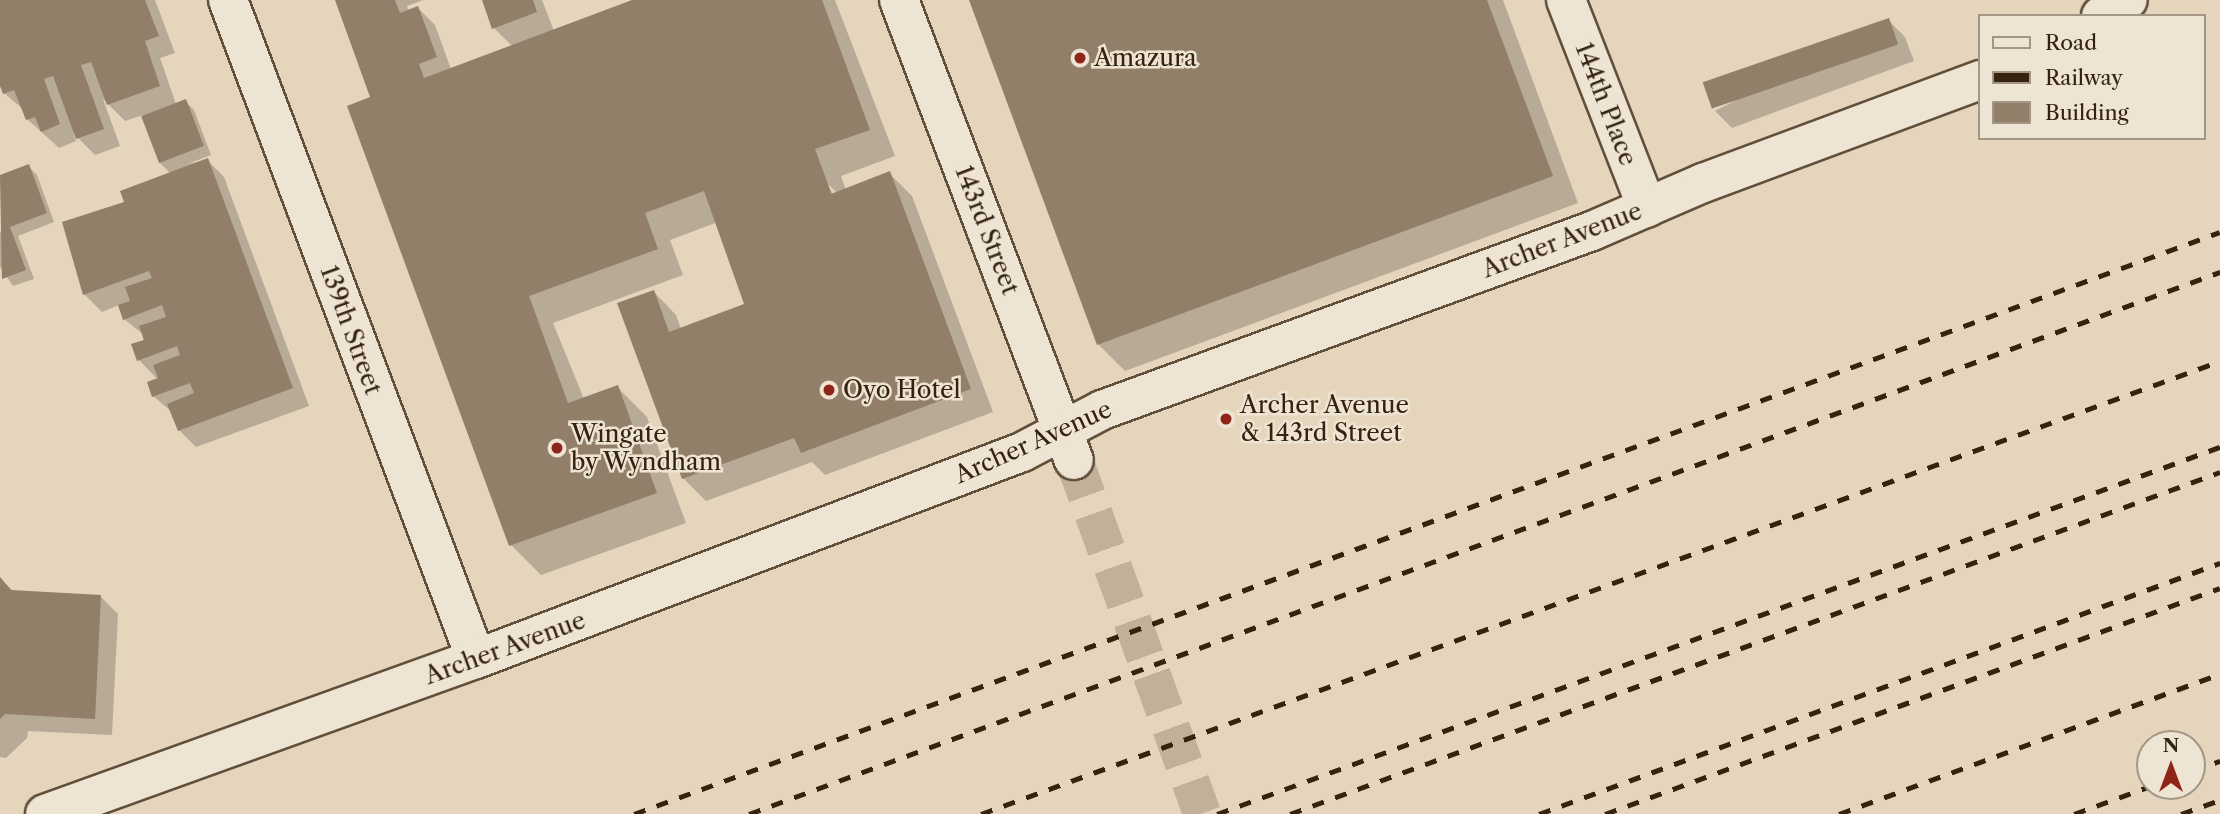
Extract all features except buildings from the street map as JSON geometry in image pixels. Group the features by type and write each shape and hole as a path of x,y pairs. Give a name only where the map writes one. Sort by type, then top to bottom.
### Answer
{"street":[{"name":"139th Street","path":"228,0 476,659"},
{"name":"143rd Street","path":"899,0 1069,445"},
{"name":"144th Place","path":"1566,0 1647,208"},
{"path":"2104,14 2128,0"},
{"name":"Archer Avenue","path":"45,814 476,659 1022,452 1069,445 1102,410 1647,208 1979,80"}],"tunnel":[{"path":"1074,460 1202,814"}],"railway":[{"path":"634,814 2220,232"},
{"path":"749,814 2220,272"},
{"path":"981,814 2220,361"},
{"path":"1217,814 2220,447"},
{"path":"1290,814 2220,472"},
{"path":"1539,814 2220,563"},
{"path":"1605,814 2220,588"},
{"path":"1839,814 2220,674"},
{"path":"2206,766 2220,761"},
{"path":"2074,814 2136,791"},
{"path":"2181,814 2220,800"}],"place":[{"name":"Amazura","path":"1080,58"},
{"name":"Oyo Hotel","path":"829,390"},
{"name":"Archer Avenue & 143rd Street","path":"1226,419"},
{"name":"Wingate by Wyndham","path":"557,448"}]}
